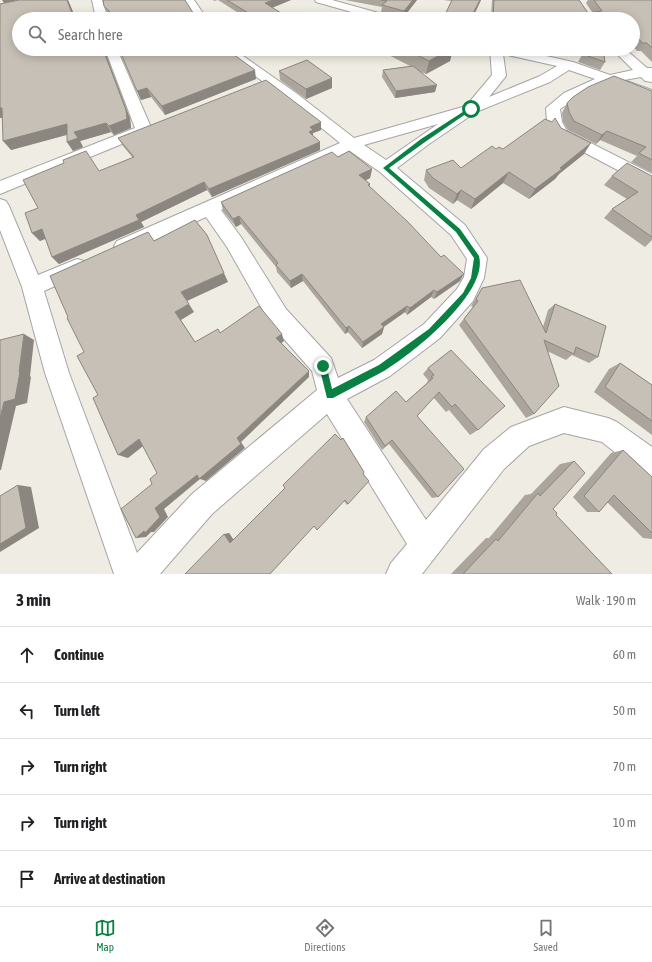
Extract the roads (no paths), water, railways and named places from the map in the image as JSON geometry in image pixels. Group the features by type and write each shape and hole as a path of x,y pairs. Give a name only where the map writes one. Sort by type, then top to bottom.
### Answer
{"street":[{"path":"98,0 101,12"},
{"path":"189,0 197,12"},
{"path":"320,0 364,12"},
{"path":"0,188 151,127 115,56"},
{"path":"139,574 202,504 330,395 382,368 432,331 466,294 474,278 477,258 458,230 386,168 262,83 246,65 234,56"},
{"path":"386,168 423,140 471,109 499,76 498,56"},
{"path":"528,56 568,65 652,95"},
{"path":"627,56 647,72 652,80"},
{"path":"32,288 350,144 471,109 546,79 568,65"},
{"path":"647,72 609,79 576,91 564,98 553,108 554,124 561,134 652,181"},
{"path":"0,206 32,288 56,373 130,574"},
{"path":"209,208 234,242 278,316 323,366 330,395 425,546"},
{"path":"402,574 494,459 520,436 564,420 608,431 652,464"}]}
